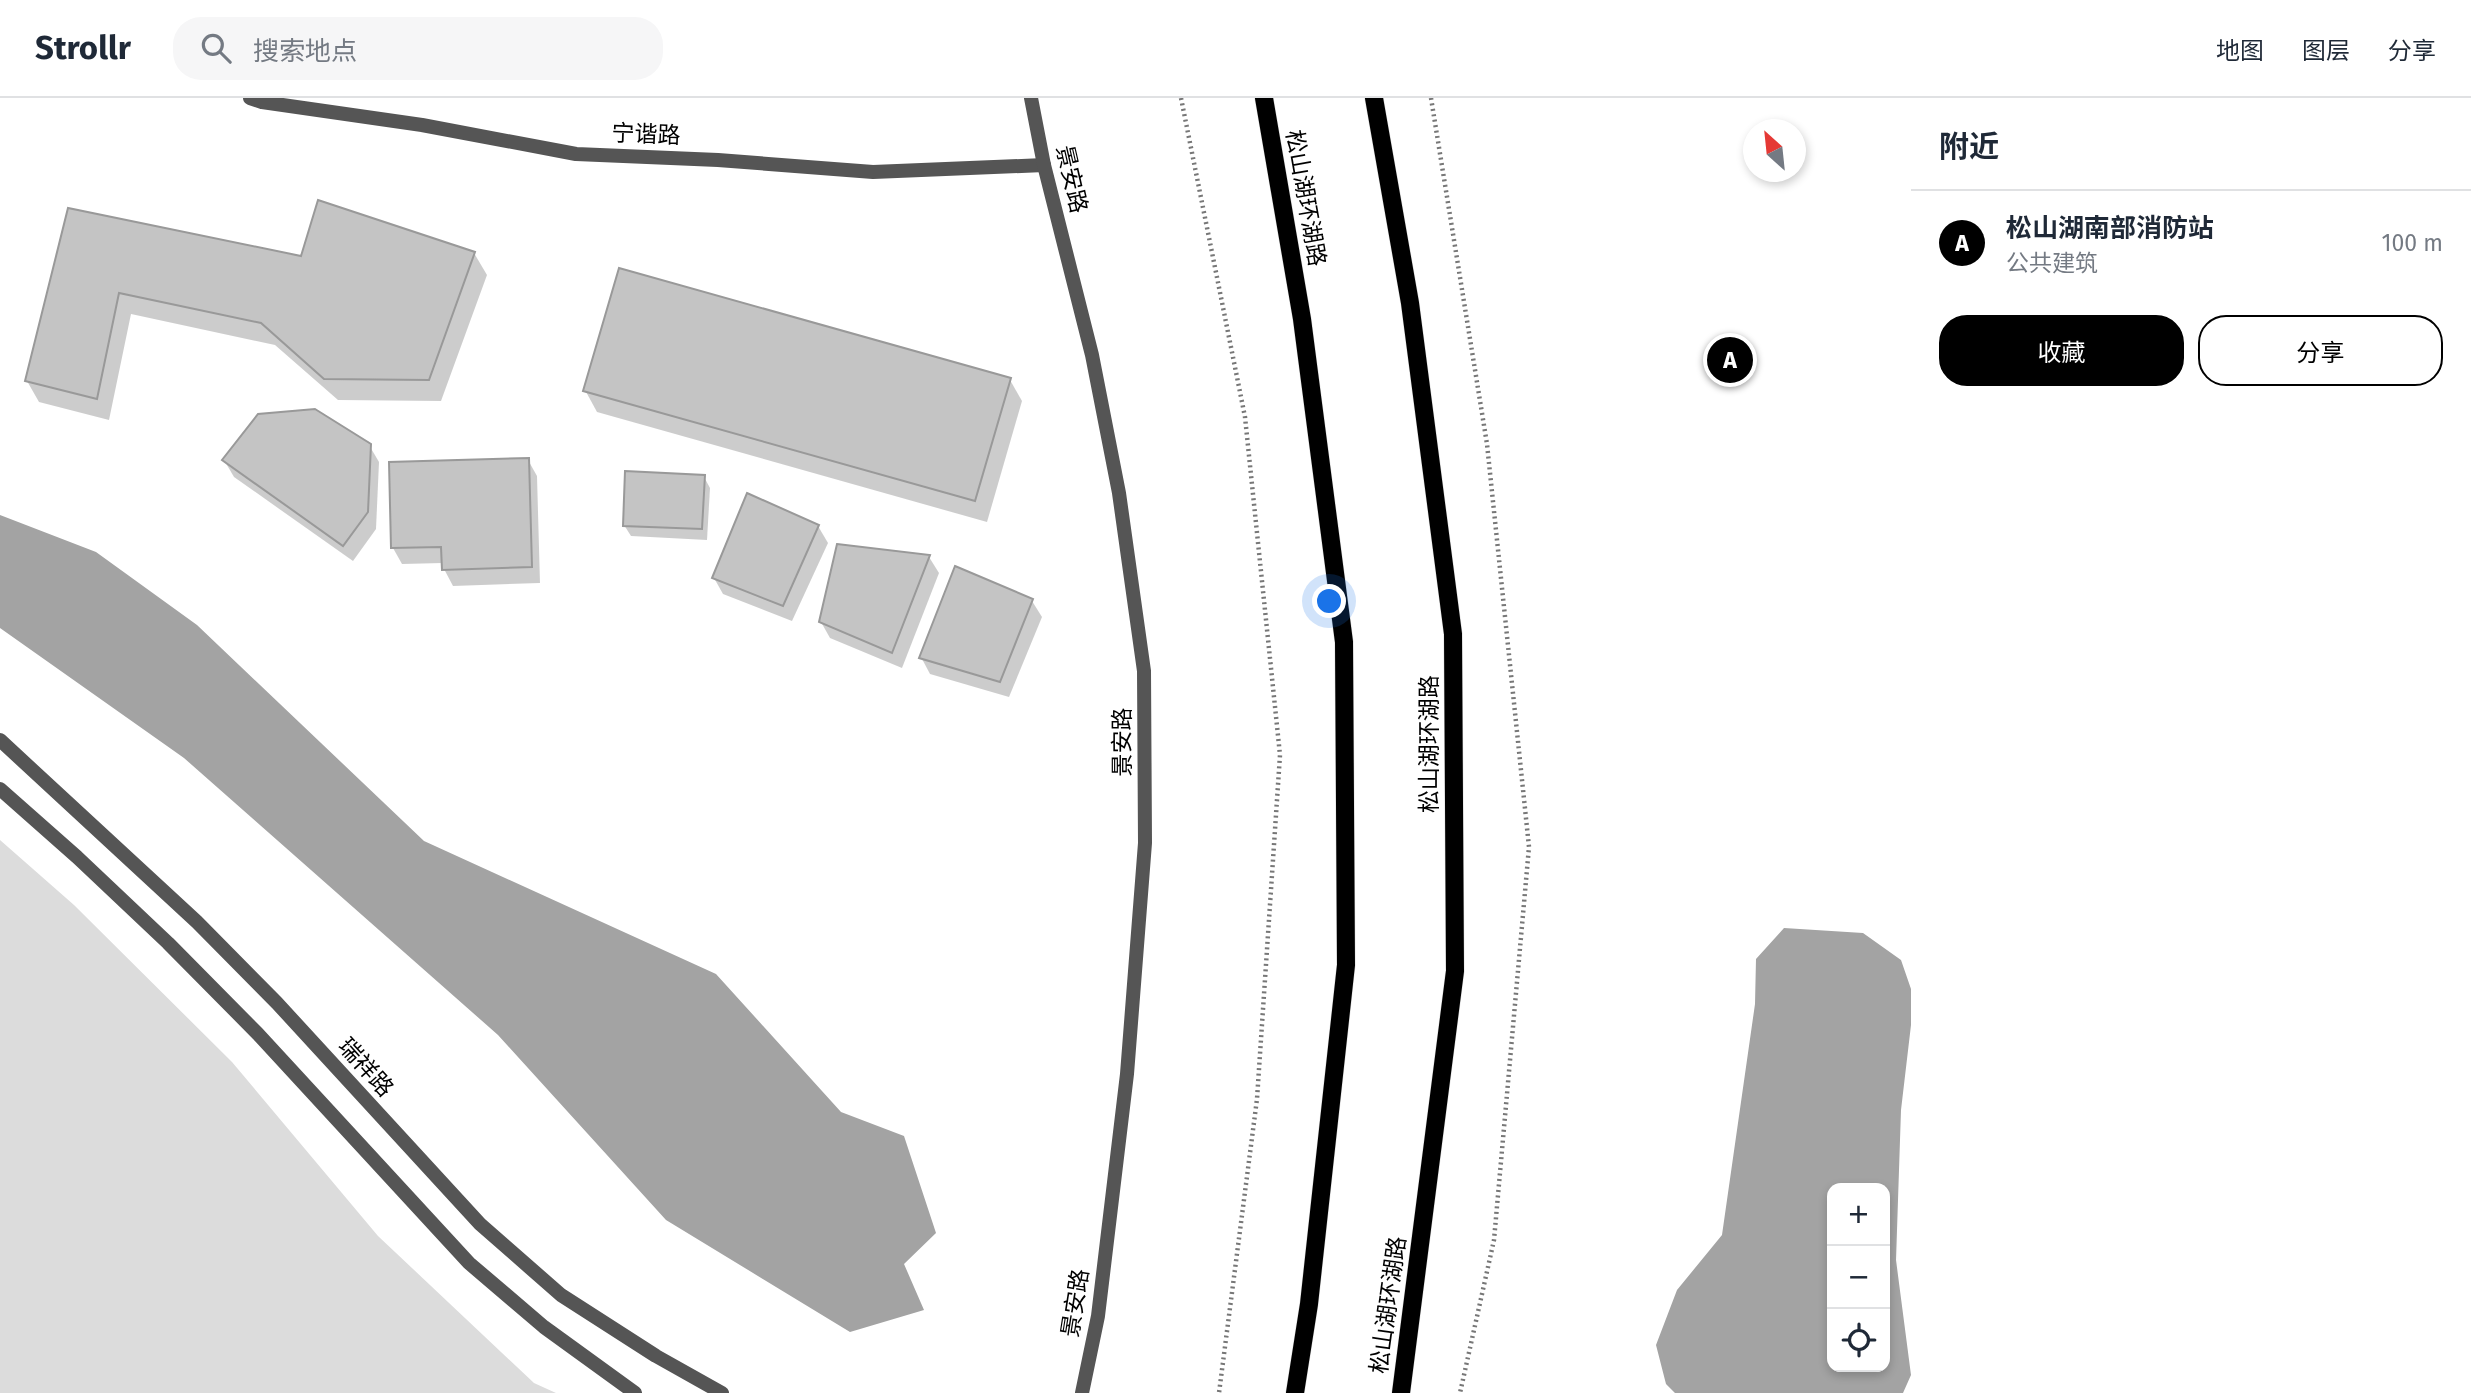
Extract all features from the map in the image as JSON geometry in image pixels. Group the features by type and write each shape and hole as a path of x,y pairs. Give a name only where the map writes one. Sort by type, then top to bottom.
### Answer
{"main road":[{"name":"松山湖环湖路","path":"1264,98 1302,319 1344,642 1346,965 1309,1304 1295,1393"},
{"name":"松山湖环湖路","path":"1374,98 1410,303 1453,634 1455,971 1401,1393"}],"street":[{"name":"宁谐路","path":"250,98 422,125 576,154 718,160 873,172 1044,165"},
{"name":"景安路","path":"1031,98 1044,165 1092,355 1119,493 1144,671 1145,844 1127,1074 1098,1316 1082,1393"},
{"name":"瑞祥路","path":"0,740 206,931 285,1012 480,1224 561,1295 656,1356 722,1393"},
{"path":"0,789 77,857 177,952 258,1034 469,1263 544,1327 635,1393"}],"path":[{"path":"1181,98 1245,416 1280,755 1257,1099 1219,1393"},
{"path":"1431,98 1487,444 1529,847 1494,1240 1460,1393"}],"shaded area":[{"path":"0,515 96,552 197,625 424,841 716,974 841,1112 904,1136 936,1233 904,1264 924,1310 850,1332 666,1220 498,1035 184,758 0,628"},
{"path":"0,840 74,905 232,1062 378,1236 534,1383 556,1393 0,1393"},
{"path":"1784,928 1863,933 1901,960 1911,989 1911,1025 1901,1110 1896,1260 1911,1375 1903,1393 1675,1393 1666,1384 1656,1345 1677,1290 1722,1235 1755,1004 1756,959"}],"building":[{"path":"318,200 475,252 429,380 324,379 261,323 119,293 97,399 25,381 68,208 301,256"},
{"path":"619,268 1011,378 975,501 583,391"},
{"path":"315,409 371,444 368,512 343,546 222,460 258,414"},
{"path":"529,458 532,567 442,570 441,547 391,548 389,462"},
{"path":"625,471 705,475 702,529 623,526"},
{"path":"747,493 819,525 783,606 712,578"},
{"path":"837,544 930,555 892,653 819,622"},
{"path":"955,566 1033,599 1000,682 919,658"}],"place":[{"name":"松山湖南部消防站","path":"1730,360"}]}
